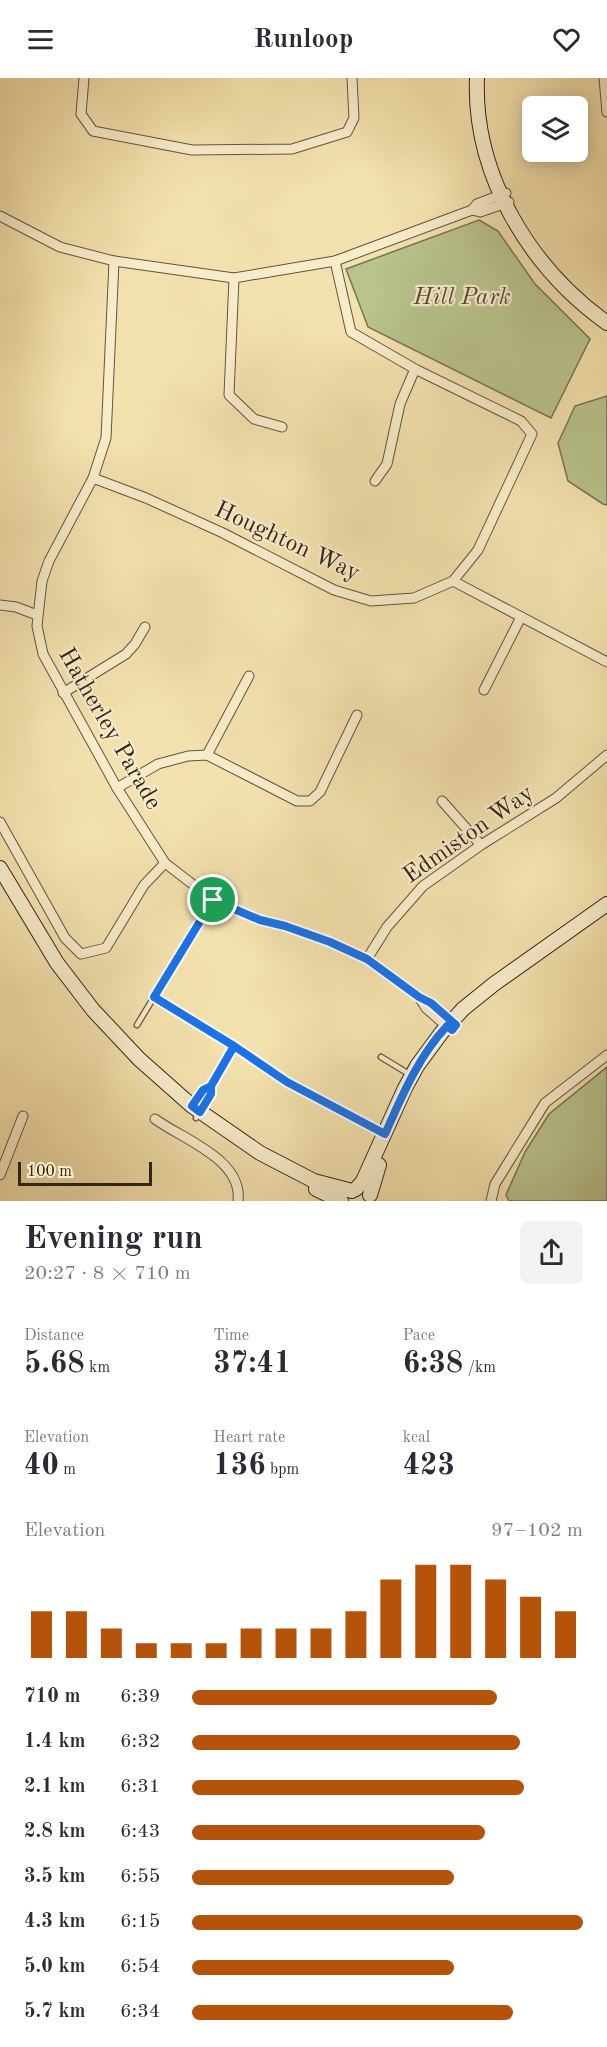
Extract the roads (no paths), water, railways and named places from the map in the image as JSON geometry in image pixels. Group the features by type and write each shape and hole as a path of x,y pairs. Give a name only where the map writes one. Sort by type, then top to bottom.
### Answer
{"street":[{"path":"84,78 81,114 93,131 192,150 292,150 347,132 354,118 352,78"},
{"path":"477,78 483,137 506,198 528,244 550,273 580,303 607,323"},
{"path":"483,78 482,89 488,133 506,198 551,264 575,290 607,316"},
{"path":"604,78 607,112"},
{"path":"0,216 60,247 114,261 234,278 335,261 472,210 480,212 506,198"},
{"name":"Hatherley Parade","path":"114,261 106,438 93,478 49,561 42,581 37,615 39,640 43,654 117,788 165,863 213,900 260,920 330,942 367,959 419,997 426,1008 452,1026"},
{"name":"Houghton Way","path":"93,478 146,498 223,533 334,590 371,601 414,598 453,581 478,550 531,434 521,421 415,369 351,332 335,261"},
{"path":"234,278 229,395 254,419 282,427"},
{"path":"375,482 387,464 400,404 415,369"},
{"path":"453,581 607,662"},
{"path":"0,605 16,607 37,615"},
{"path":"484,690 521,617"},
{"path":"63,693 126,654 146,627"},
{"path":"207,755 249,676"},
{"path":"117,788 159,764 188,756 207,755 297,801 310,801 320,792 357,716"},
{"name":"Edmiston Way","path":"367,959 387,927 423,886 481,845 556,798 607,755"},
{"path":"442,801 481,845"},
{"path":"0,822 65,938 81,954 106,948 144,885 165,863"},
{"path":"0,868 57,963 93,1010 194,1112 260,1153 314,1181 352,1194 364,1190 372,1198"},
{"path":"0,882 29,934 56,973 99,1027 132,1061 223,1137 271,1167 341,1201"},
{"path":"352,1194 363,1181 412,1075 428,1050 452,1026 499,988 604,913"},
{"path":"372,1198 385,1145 417,1077 452,1026"},
{"path":"491,1201 495,1184 545,1103 607,1055"},
{"path":"0,1175 23,1116"},
{"path":"155,1119 200,1146 226,1167 237,1186 238,1201"}],"lane":[{"path":"137,1025 213,900"},
{"path":"154,997 287,1082 385,1134"},
{"path":"194,1112 211,1094 211,1086 234,1046"},
{"path":"381,1057 412,1075"},
{"path":"194,1112 203,1090 211,1086"}],"park label":[{"name":"Hill Park","path":"462,298"}]}
